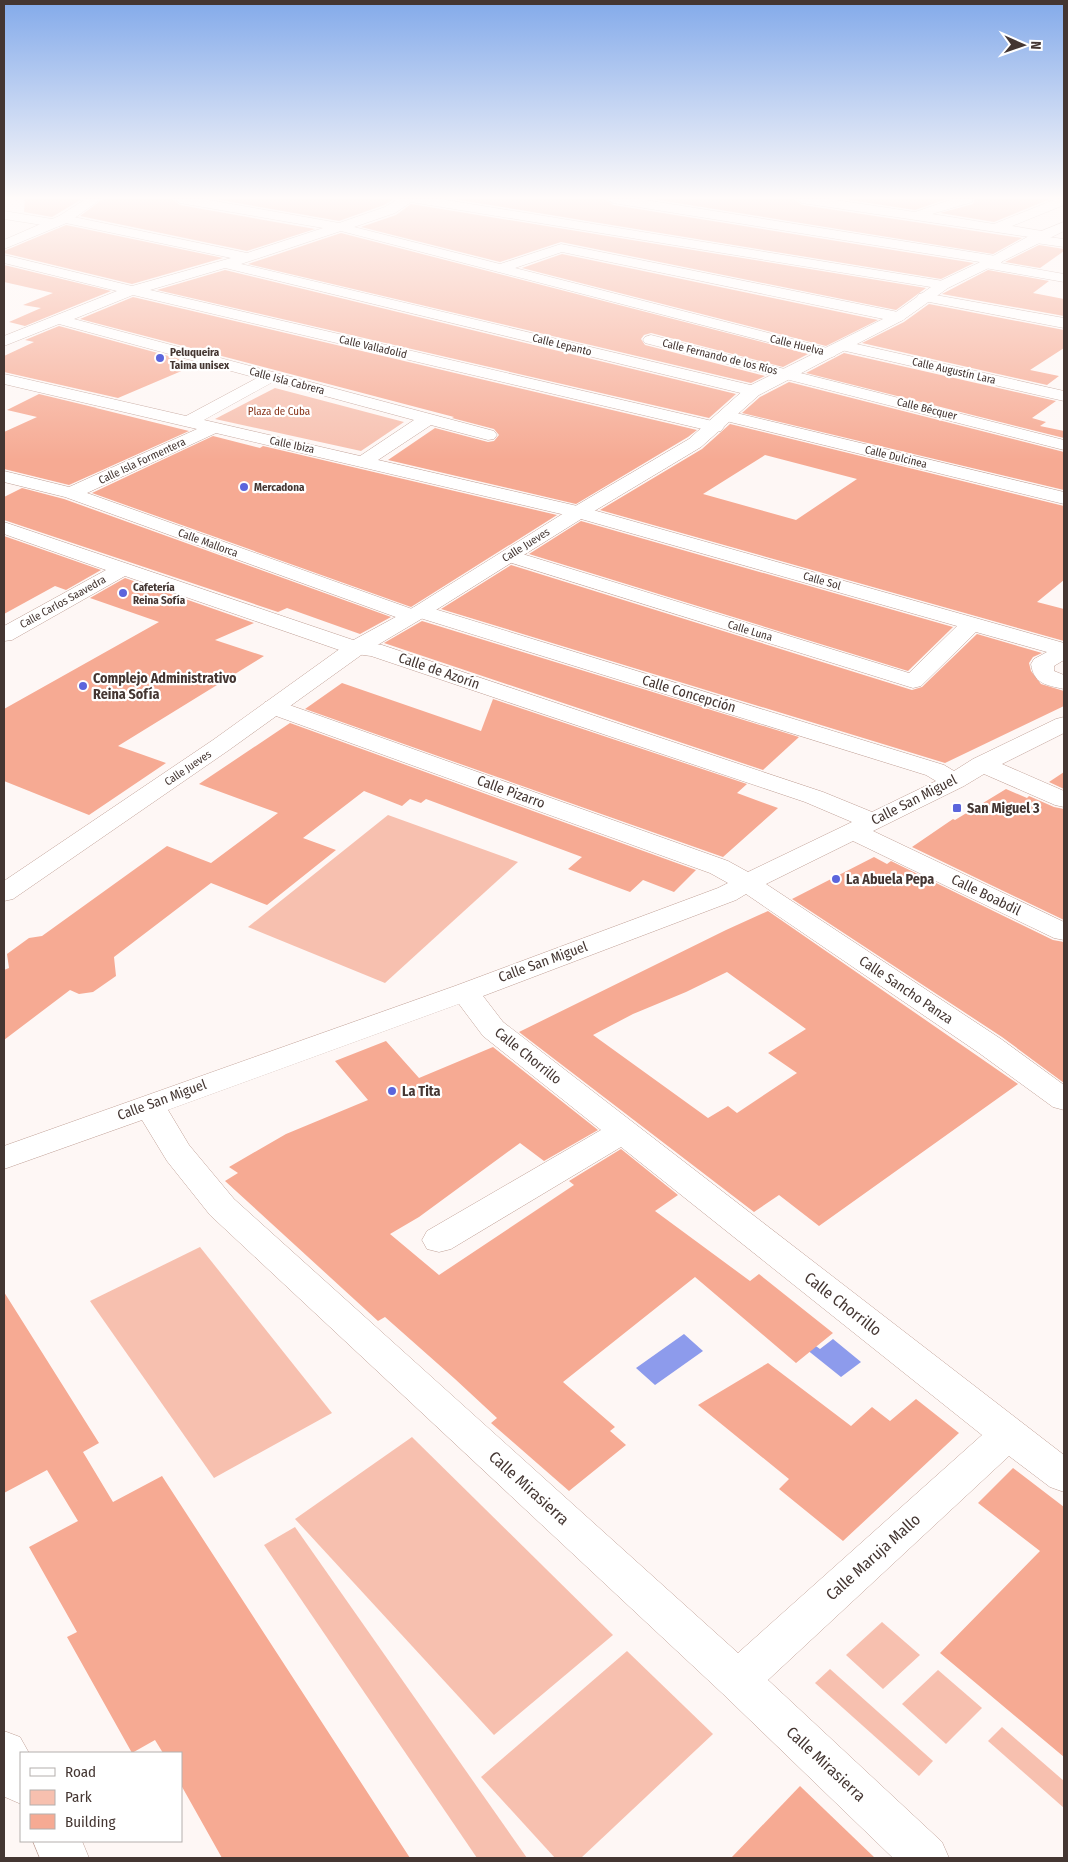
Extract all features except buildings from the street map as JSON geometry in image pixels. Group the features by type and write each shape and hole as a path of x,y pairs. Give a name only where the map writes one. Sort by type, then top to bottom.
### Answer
{"street":[{"name":"Calle Valladolid","path":"122,286 721,421"},
{"path":"6,339 149,286"},
{"name":"Calle Lepanto","path":"315,286 753,392"},
{"name":"Calle Huelva","path":"568,286 836,350"},
{"path":"744,286 898,317"},
{"name":"Calle Jueves","path":"4,893 222,745 356,648 416,614 579,512 695,443 753,392 898,317 942,286"},
{"path":"924,297 1064,323"},
{"name":"Calle Isla Cabrera","path":"57,319 488,435"},
{"name":"Calle Fernando de los Ríos","path":"651,340 789,374"},
{"name":"Calle Augustín Lara","path":"836,350 1064,396"},
{"name":"Calle Bécquer","path":"789,374 1064,445"},
{"path":"187,422 271,377"},
{"name":"Calle Ibiza","path":"4,379 579,512"},
{"path":"1048,392 1064,380"},
{"path":"365,461 428,419"},
{"name":"Calle Dulcinea","path":"721,421 1064,498"},
{"name":"Calle Isla Formentera","path":"71,493 213,428"},
{"name":"Calle Mallorca","path":"4,477 71,493 416,614"},
{"name":"Calle Sol","path":"579,512 1064,650"},
{"name":"Calle de Azorín","path":"6,531 356,648 374,650 814,797 859,815 862,827"},
{"name":"Calle Luna","path":"509,556 913,681 971,624"},
{"name":"Calle Carlos Saavedra","path":"4,634 122,570"},
{"name":"Calle Concepción","path":"416,614 935,770 955,780"},
{"name":"Calle Sol","path":"1064,650 1042,664 1044,675 1064,682"},
{"name":"Calle Pizarro","path":"273,707 719,867 746,883"},
{"name":"Calle San Miguel","path":"4,1158 464,992 727,894 1064,724"},
{"path":"982,764 1064,800"},
{"name":"Calle Boabdil","path":"862,827 1064,932"},
{"name":"Calle Sancho Panza","path":"746,883 990,1046 1064,1100"},
{"name":"Calle Chorrillo","path":"464,992 493,1029 622,1132 1064,1476"},
{"name":"Calle Mirasierra","path":"148,1105 178,1152 222,1207 738,1680 926,1858"},
{"path":"440,1240 622,1132"},
{"name":"Calle Maruja Mallo","path":"738,1680 1008,1434"},
{"path":"4,1752 20,1780"},
{"path":"57,1842 66,1858"}],"green space":[{"name":"Plaza de Cuba","path":"275,388 404,422 361,451 215,419"},
{"path":"388,815 518,862 385,983 248,927"},
{"path":"200,1247 332,1413 214,1478 90,1301"},
{"path":"412,1437 613,1635 494,1735 295,1519"},
{"path":"295,1527 527,1858 477,1858 264,1545"},
{"path":"882,1622 920,1655 883,1689 846,1655"},
{"path":"627,1651 713,1734 581,1858 555,1858 481,1777"},
{"path":"830,1669 933,1761 919,1776 815,1683"},
{"path":"938,1670 982,1708 946,1744 902,1704"},
{"path":"1002,1727 1064,1781 1064,1808 988,1741"}],"water":[{"path":"684,1334 703,1351 655,1385 636,1368"},
{"path":"833,1339 861,1362 841,1377 806,1349 813,1344 820,1349"}],"place":[{"name":"Peluqueira Taima unisex","path":"160,358"},
{"name":"Mercadona","path":"244,487"},
{"name":"Cafetería Reina Sofía","path":"123,593"},
{"name":"Complejo Administrativo Reina Sofía","path":"83,686"},
{"name":"San Miguel 3","path":"957,808"},
{"name":"La Abuela Pepa","path":"836,879"},
{"name":"La Tita","path":"392,1091"}]}
